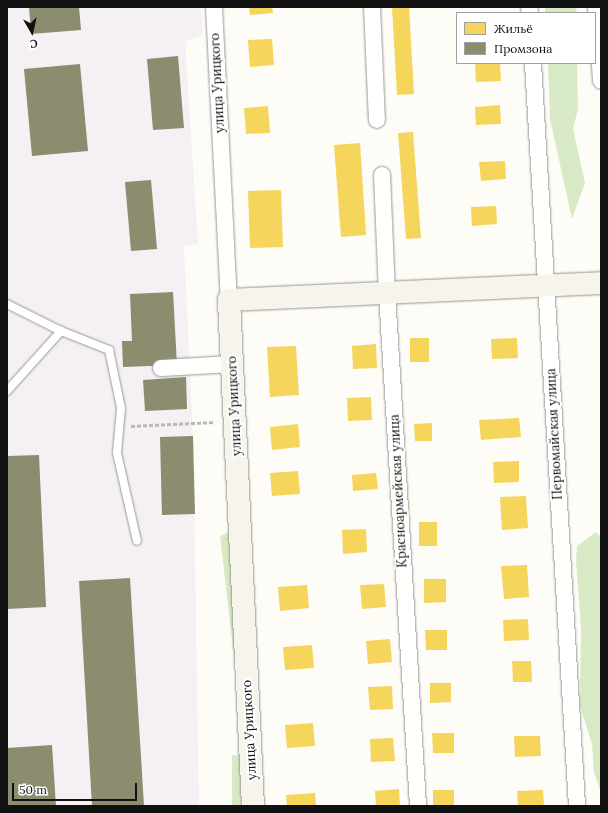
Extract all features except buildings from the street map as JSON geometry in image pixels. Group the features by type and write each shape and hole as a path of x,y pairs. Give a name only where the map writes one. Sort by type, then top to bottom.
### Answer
{"street":[{"name":"улица Урицкого","path":"214,7 236,421 253,806"},
{"path":"372,7 377,120"},
{"path":"596,7 601,81"},
{"name":"Первомайская улица","path":"533,64 577,806"},
{"name":"Красноармейская улица","path":"382,175 386,293 418,806"},
{"path":"229,300 601,283"},
{"path":"161,368 233,364"}],"lane":[{"path":"7,304 61,331 109,350 121,408 117,453 138,541"},
{"path":"7,391 61,331"}],"path":[{"path":"120,426 236,421"}],"shaded area":[{"path":"7,7 201,7 203,34 185,42 198,244 184,247 193,436 199,806 7,806"}],"green space":[{"path":"545,7 576,7 577,12 545,12"},
{"path":"548,64 577,64 578,109 573,129 585,183 572,219 550,119"},
{"path":"230,532 236,673 220,536"},
{"path":"596,532 601,537 601,793 594,772 592,744 580,706 581,627 576,561 577,546"},
{"path":"232,755 242,755 241,806 232,806"}]}
